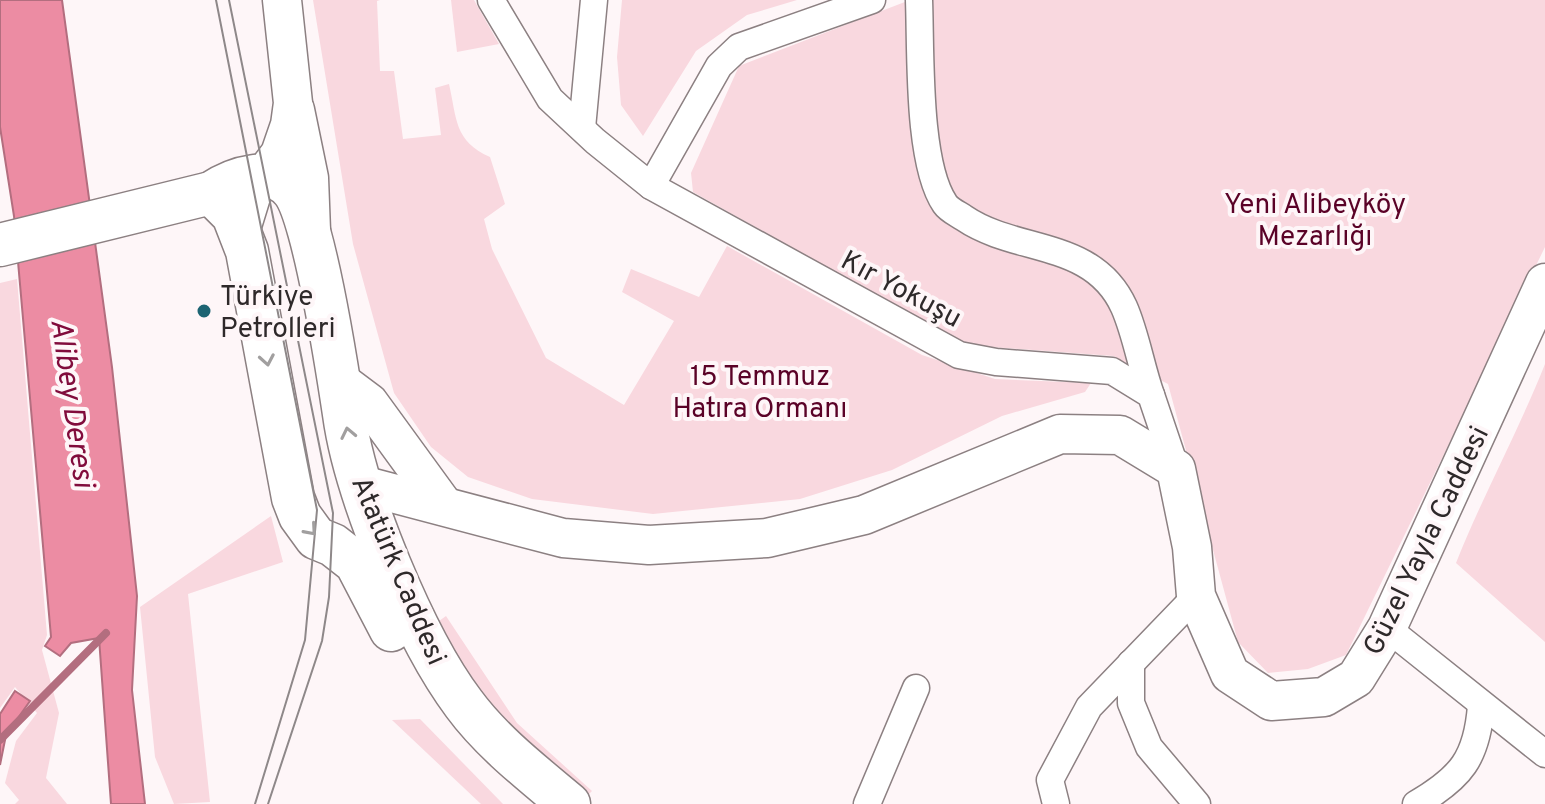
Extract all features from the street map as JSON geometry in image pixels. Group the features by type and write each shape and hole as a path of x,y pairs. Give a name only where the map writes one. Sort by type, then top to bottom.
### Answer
{"main road":[{"name":"Atatürk Caddesi","path":"282,0 293,103 309,178 310,241"},
{"name":"Atatürk Caddesi","path":"241,229 253,190 284,145 293,103"},
{"name":"Atatürk Caddesi","path":"264,176 278,179 296,194 310,241 341,382 348,438 362,485 415,621 446,678 486,730 569,804"},
{"path":"2,244 211,193 232,181 264,176"},
{"name":"Atatürk Caddesi","path":"211,193 225,206 241,229 293,498 300,516 316,538 333,545 356,563 414,678 455,733 529,804"},
{"name":"Güzel Yayla Caddesi","path":"1176,469 1192,547 1196,596 1230,674 1271,701 1324,697 1356,678 1387,628 1545,283"},
{"path":"341,382 369,403 444,506"},
{"path":"280,431 293,468 330,482 362,485 563,538 649,545 767,538 864,515 1060,434 1120,435 1176,469"}],"street":[{"name":"Kır Yokuşu","path":"491,0 550,99 651,186 959,355 996,362 1112,371 1151,395"},
{"path":"582,128 594,0"},
{"path":"651,186 719,66 739,47 872,0"},
{"path":"919,0 927,150 933,180 946,206 979,228 1072,255 1102,277 1124,307 1176,469"},
{"path":"1056,804 1050,780 1089,707 1196,596"},
{"path":"1387,628 1545,754"},
{"path":"1131,663 1131,703 1149,747 1197,804"},
{"path":"868,803 916,688"},
{"path":"1416,804 1434,793 1469,762 1479,734 1481,706"}],"green space":[{"name":"15 Temmuz Hatıra Ormanı","path":"313,0 380,0 377,1 380,71 394,71 403,139 441,135 435,88 449,84 459,128 470,144 490,157 505,204 484,219 492,249 546,358 624,405 674,321 622,292 631,269 699,297 727,246 922,355 995,379 1091,383 1085,392 1002,416 892,470 800,499 653,514 532,499 468,477 431,447 394,393 353,244"},
{"path":"451,0 474,0 499,44 457,52"},
{"path":"622,0 797,0 747,15 696,51 643,136 621,105 617,57"},
{"name":"Yeni Alibeyköy Mezarlığı","path":"910,0 1545,0 1545,247 1346,655 1308,669 1268,673 1238,642 1168,384 1113,356 965,345 693,192 691,173 739,66"},
{"path":"17,279 47,635 42,650 59,713 46,778 67,804 15,804 19,800 5,783 16,741 37,713 15,687 0,708 0,283"},
{"path":"1545,364 1545,642 1456,563"},
{"path":"271,516 283,562 188,594 210,802 174,804 155,757 140,607"},
{"path":"446,616 517,723 592,791 585,798 486,708 439,621"},
{"path":"420,719 503,804 481,804 392,720"}],"water":[{"name":"Alibey Deresi","path":"0,0 62,0 112,367 137,596 132,690 145,804 111,804 99,638 71,643 60,656 45,646 51,637 14,216 0,127"},
{"path":"15,691 30,701 6,735 0,765 0,714"}],"waterway":[{"path":"0,740 106,633"}],"tram line":[{"path":"216,0 317,510 305,640 255,804"},
{"path":"229,0 333,513 329,597 322,641 268,804"}],"place":[{"name":"Türkiye Petrolleri","path":"204,311"}]}
